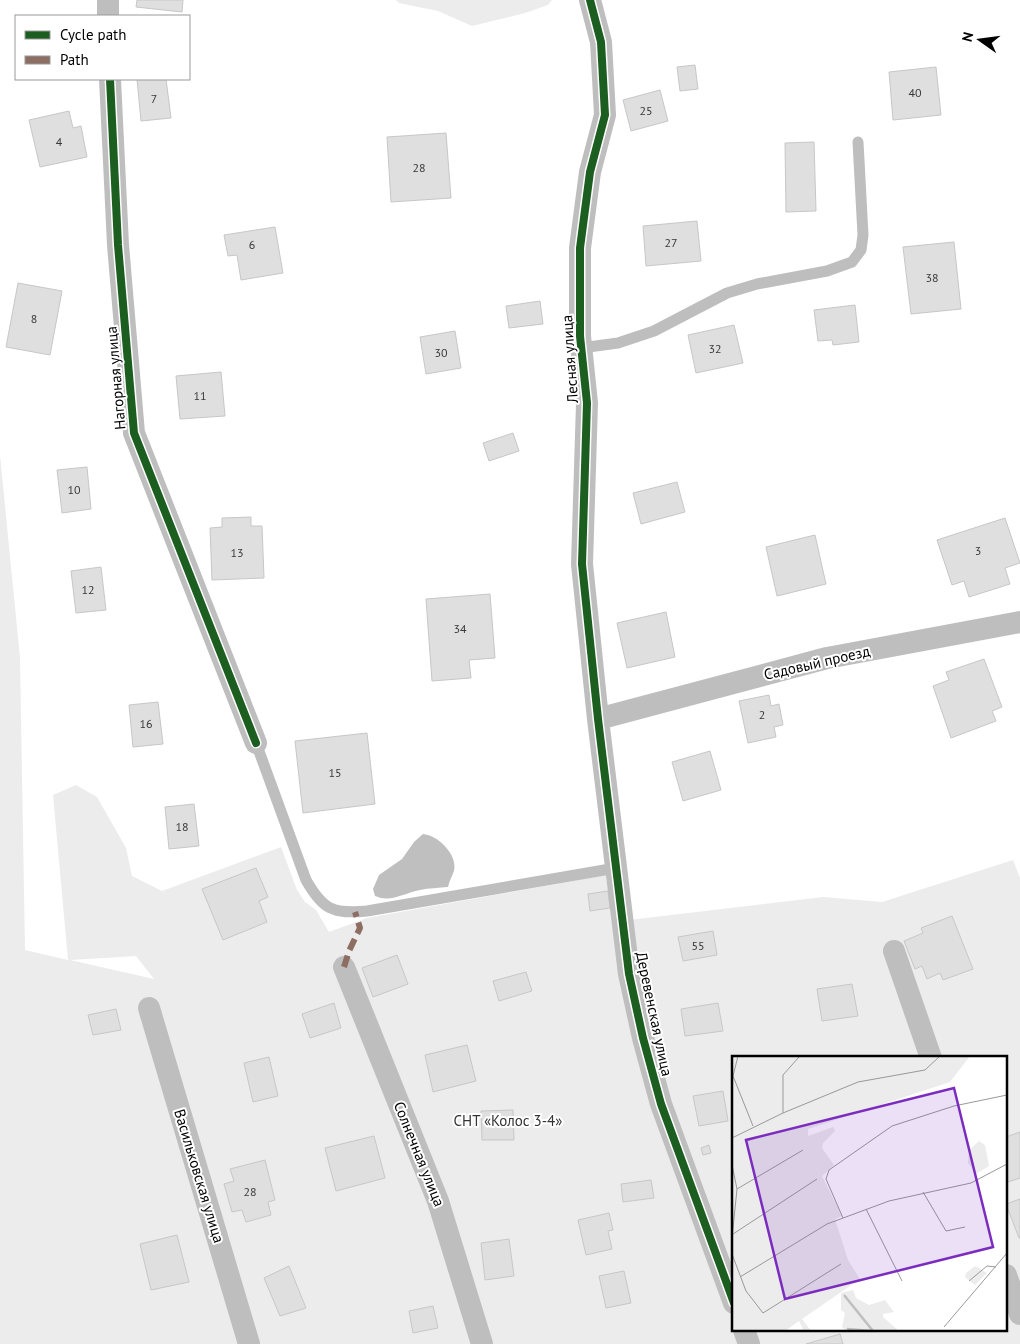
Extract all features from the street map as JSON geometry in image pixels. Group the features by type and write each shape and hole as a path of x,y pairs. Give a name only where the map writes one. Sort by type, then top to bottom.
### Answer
{"street":[{"path":"108,0 108,15"},
{"name":"Лесная улица","path":"590,0 602,42 605,115 590,172 580,248 580,336 587,403 582,564 608,717"},
{"name":"Нагорная улица","path":"110,80 118,245 134,433 256,743"},
{"name":"Садовый проезд","path":"608,717 827,658 1020,622"},
{"name":"Деревенская улица","path":"608,717 616,868 629,974 643,1038 661,1104 732,1298"},
{"path":"894,952 930,1056"},
{"name":"Солнечная улица","path":"344,967 438,1201 482,1344"},
{"name":"Васильковская улица","path":"149,1008 249,1344"},
{"path":"1008,1281 1020,1314"},
{"path":"745,1332 749,1344"}],"lane":[{"path":"581,348 618,343 654,331 719,297 757,284 827,271 852,262 861,250 863,235 858,142"},
{"path":"256,743 306,880 315,896 332,909 343,912 367,911 616,868"}],"green space":[{"path":"396,0 552,0 548,5 525,13 472,26 438,11 399,3"},
{"name":"СНТ «Колос 3-4»","path":"0,455 20,658 25,950 68,960 53,795 76,785 97,797 126,848 132,876 162,891 281,847 297,890 305,902 316,910 329,932 367,918 606,875 612,922 823,897 882,902 1013,860 1020,878 1020,1344 0,1344","holes":["136,956 154,979 70,960"]}],"shaded area":[{"path":"423,834 435,838 446,847 453,859 454,871 448,887 430,888 392,898 375,896 373,889 379,875 402,859 414,842"}],"building":[{"path":"137,0 183,0 182,12 136,7"},
{"path":"695,65 698,89 680,91 677,67"},
{"path":"936,67 941,115 893,120 889,72"},
{"path":"137,80 166,80 171,118 141,121"},
{"path":"660,90 668,121 631,131 623,100"},
{"path":"69,111 73,128 81,126 87,157 40,167 29,120"},
{"path":"446,133 451,198 391,202 387,137"},
{"path":"814,142 816,211 786,212 785,143"},
{"path":"697,221 701,261 646,266 643,226"},
{"path":"275,227 283,273 241,280 237,255 228,256 224,235"},
{"path":"954,242 961,309 911,314 903,247"},
{"path":"18,283 62,291 50,355 6,347"},
{"path":"540,301 543,324 509,328 506,306"},
{"path":"855,305 859,342 833,345 832,340 818,341 814,310"},
{"path":"734,325 743,363 696,373 688,335"},
{"path":"455,331 461,368 426,374 420,337"},
{"path":"221,372 225,416 180,419 176,376"},
{"path":"513,433 519,451 489,461 483,443"},
{"path":"87,467 91,509 62,513 57,470"},
{"path":"677,482 685,512 641,524 633,493"},
{"path":"251,517 251,526 262,526 264,578 212,580 210,528 222,527 222,518"},
{"path":"1005,518 1020,563 1005,568 1010,584 969,597 964,581 952,585 937,540"},
{"path":"815,535 826,584 777,596 766,547"},
{"path":"101,567 106,610 76,613 71,571"},
{"path":"490,594 495,658 469,660 471,678 432,681 426,599"},
{"path":"666,612 675,657 627,668 617,623"},
{"path":"984,659 1002,707 992,711 996,721 951,738 933,686 949,680 946,672"},
{"path":"769,695 771,706 779,704 783,725 774,727 776,737 748,743 739,701"},
{"path":"158,702 163,744 133,747 129,705"},
{"path":"367,733 375,804 303,813 295,741"},
{"path":"710,751 721,790 683,801 672,762"},
{"path":"194,804 199,846 169,849 165,807"},
{"path":"256,868 268,897 259,901 267,922 223,940 202,889"},
{"path":"608,891 610,908 590,911 588,894"},
{"path":"952,916 973,969 943,980 940,973 927,979 922,966 915,969 904,941 923,933 921,928"},
{"path":"713,931 717,955 683,961 678,937"},
{"path":"397,955 408,984 373,997 362,968"},
{"path":"526,972 532,991 499,1001 493,981"},
{"path":"852,984 858,1016 822,1021 817,989"},
{"path":"334,1003 341,1028 310,1038 302,1014"},
{"path":"718,1003 723,1031 685,1036 681,1009"},
{"path":"116,1009 121,1030 93,1035 88,1015"},
{"path":"467,1045 476,1081 433,1092 425,1055"},
{"path":"269,1057 278,1096 253,1102 244,1063"},
{"path":"723,1091 728,1121 699,1126 693,1096"},
{"path":"513,1110 514,1140 482,1140 481,1111"},
{"path":"1020,1132 1020,1178 1008,1182 1008,1136"},
{"path":"374,1136 385,1178 336,1191 325,1148"},
{"path":"709,1145 711,1153 703,1155 701,1148"},
{"path":"265,1160 275,1200 268,1202 271,1215 246,1222 242,1210 232,1212 224,1184 234,1181 230,1169"},
{"path":"651,1180 654,1198 623,1202 621,1184"},
{"path":"1020,1199 1020,1238 1008,1209 1008,1203"},
{"path":"609,1213 613,1230 608,1231 612,1249 586,1255 578,1220"},
{"path":"177,1235 189,1282 151,1290 140,1244"},
{"path":"509,1239 514,1276 485,1280 481,1243"},
{"path":"289,1266 306,1308 280,1316 264,1278"},
{"path":"624,1271 631,1303 606,1308 599,1276"},
{"path":"433,1306 438,1328 413,1333 409,1311"},
{"path":"840,1334 843,1344 806,1344"}],"marked path":[{"path":"344,967 360,928 355,912"}],"cycle path":[{"path":"590,0 601,42 605,115 590,172 580,248 580,336 587,403 582,564 598,719 629,974 643,1038 661,1104 732,1298"},
{"path":"110,80 118,245 134,433 256,743"}]}
